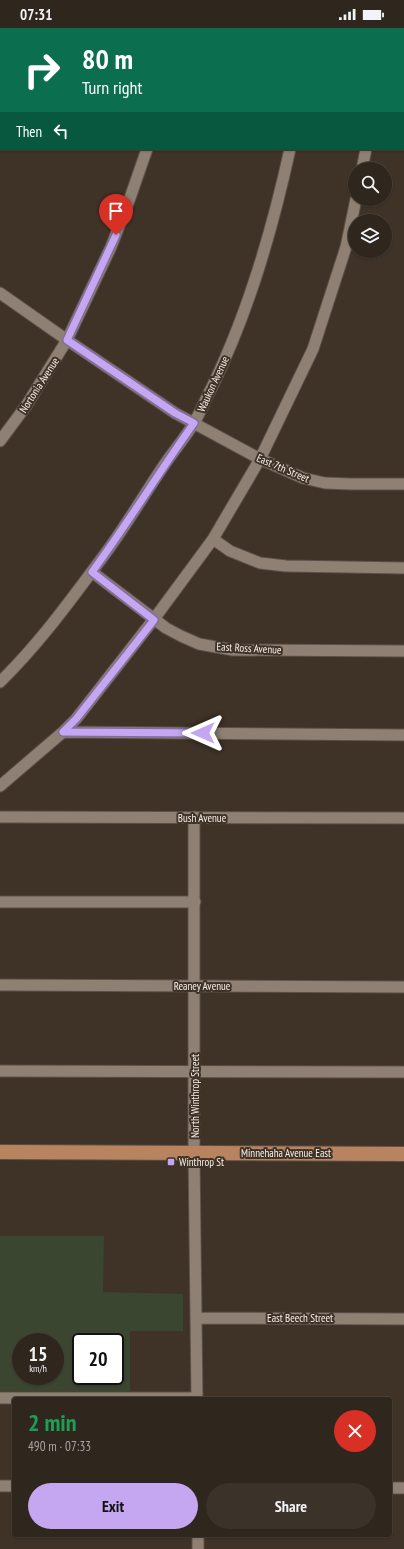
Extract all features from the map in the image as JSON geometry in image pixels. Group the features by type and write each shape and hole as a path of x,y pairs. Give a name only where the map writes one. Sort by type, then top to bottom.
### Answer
{"main road":[{"name":"Minnehaha Avenue East","path":"0,1152 404,1154"}],"street":[{"name":"Nortonia Avenue","path":"0,441 26,406 67,340 111,247 147,150"},
{"name":"Waukon Avenue","path":"0,682 24,658 53,624 92,572 125,526 162,468 194,423 223,365 244,313 262,262 290,150"},
{"path":"363,162 366,150"},
{"path":"0,786 76,719 154,620 213,540 260,459 313,349 346,247 355,206"},
{"name":"East 7th Street","path":"0,293 175,413 260,459 302,478 325,483 404,484"},
{"path":"213,540 230,551 260,563 286,566 404,568"},
{"name":"East Ross Avenue","path":"92,572 154,620 180,636 200,644 233,650 404,651"},
{"path":"63,732 404,735"},
{"name":"Bush Avenue","path":"0,817 404,818"},
{"name":"North Winthrop Street","path":"194,818 194,1153 197,1397"},
{"path":"0,902 195,902"},
{"name":"Reaney Avenue","path":"0,985 404,987"},
{"path":"0,1071 404,1072"},
{"name":"East Beech Street","path":"197,1318 404,1319"},
{"path":"0,1398 12,1398"},
{"path":"0,1486 12,1486"},
{"path":"392,1488 404,1488"},
{"path":"198,1537 198,1549"}],"green space":[{"path":"0,1236 104,1236 103,1292 183,1294 183,1331 130,1331 130,1391 0,1391"}],"place":[{"name":"Winthrop St","path":"171,1162"}],"route":[{"path":"116,235 67,340 175,413 194,423 162,468 125,526 92,572 154,620 76,719 63,732 203,733"}]}
